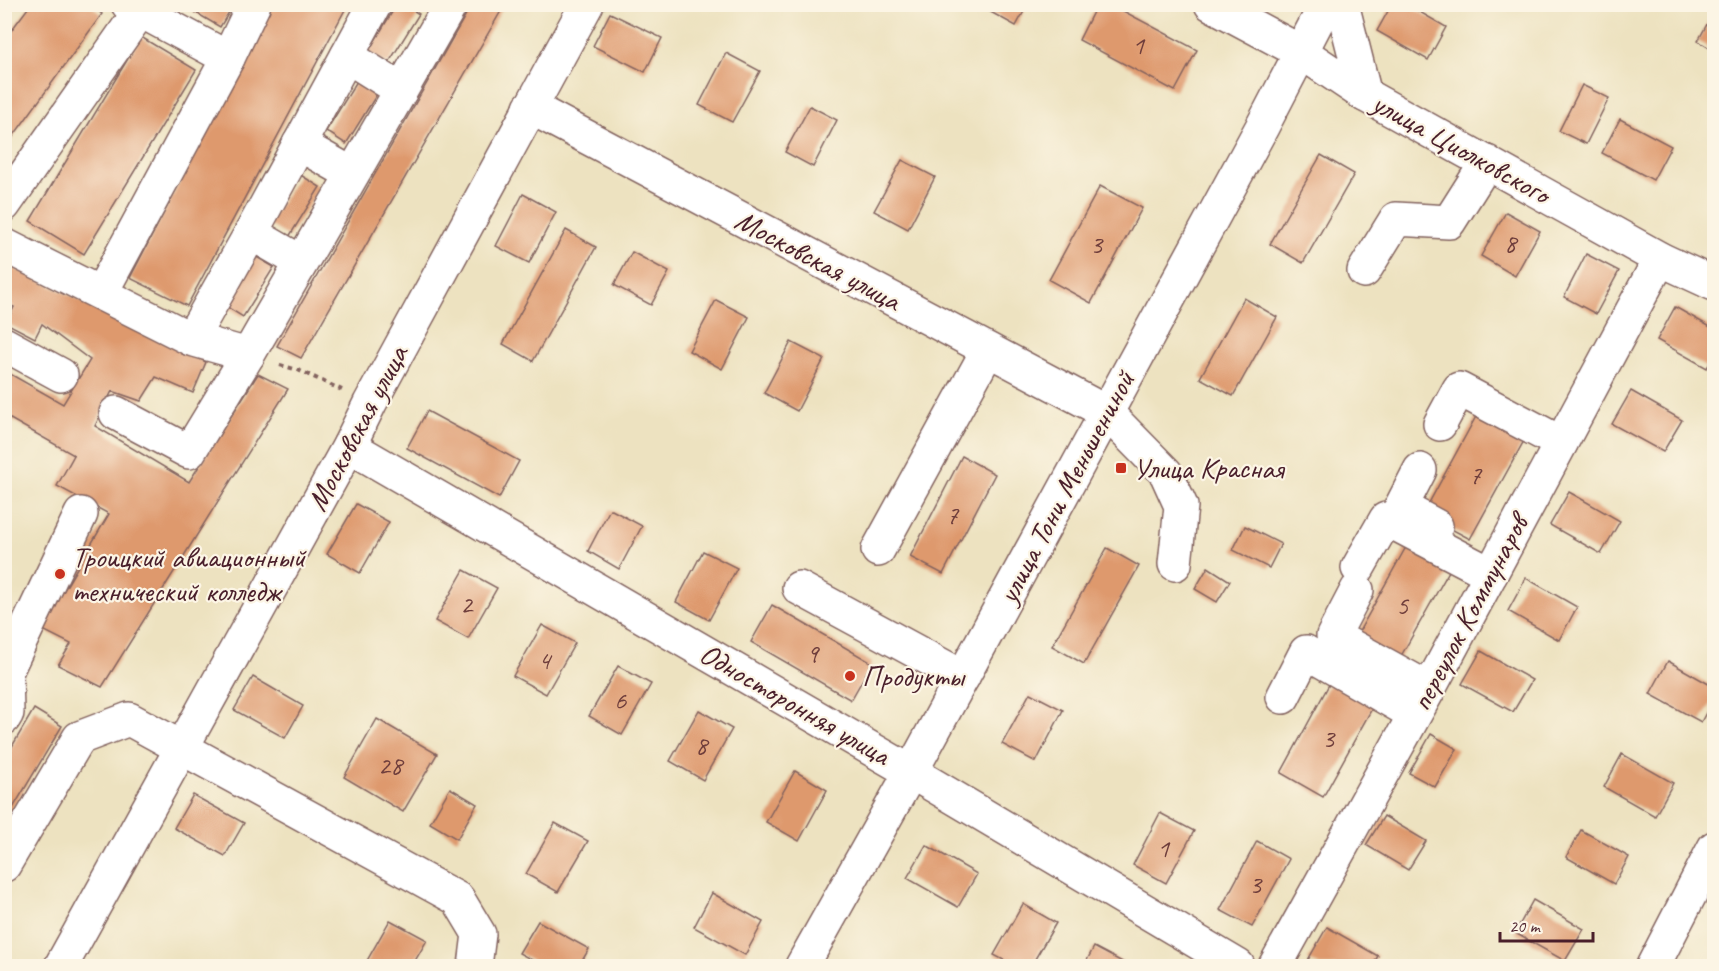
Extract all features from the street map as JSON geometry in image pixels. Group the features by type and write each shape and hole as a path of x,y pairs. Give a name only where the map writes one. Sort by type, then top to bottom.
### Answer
{"street":[{"path":"101,293 228,58 254,4"},
{"path":"191,339 375,4"},
{"name":"Московская улица","path":"61,966 349,446 370,403 587,4"},
{"name":"улица Циолковского","path":"1211,4 1301,52 1365,95 1660,259 1714,284"},
{"name":"улица Тони Меньшениной","path":"802,966 911,772 1326,4"},
{"path":"1342,4 1365,95"},
{"path":"116,413 189,452 248,355 447,6"},
{"path":"4,205 134,8 228,58"},
{"path":"347,56 401,90"},
{"name":"Московская улица","path":"531,107 1106,412 1166,473 1181,506 1175,564"},
{"path":"299,144 352,174"},
{"path":"1364,271 1396,219 1449,222 1487,162"},
{"path":"251,233 301,262"},
{"path":"4,244 191,339 248,355"},
{"name":"переулок Коммунаров","path":"1275,966 1421,702 1660,259"},
{"path":"4,344 61,375"},
{"path":"878,550 988,350"},
{"path":"1440,424 1460,389 1561,443"},
{"name":"Односторонняя улица","path":"349,446 911,772 1238,966"},
{"path":"1420,470 1401,507 1494,567"},
{"path":"4,718 7,713 5,671 15,624 81,514"},
{"path":"1421,702 1333,636 1386,519 1494,567"},
{"path":"799,588 963,676"},
{"path":"1283,696 1306,652 1421,702"},
{"path":"4,865 79,738 129,718 458,899 478,934 475,966"},
{"path":"1653,966 1714,848"}],"path":[{"path":"248,355 298,370 370,403"}],"building":[{"path":"31,4 89,4 102,14 4,149 4,40"},
{"path":"181,4 234,4 220,27"},
{"path":"272,4 348,4 187,306 130,278"},
{"path":"397,4 403,4 419,14 388,64 368,52"},
{"path":"472,4 505,4 301,358 277,346"},
{"path":"976,4 1028,4 1016,26"},
{"path":"1097,4 1110,4 1197,50 1175,91 1079,40"},
{"path":"1392,4 1406,4 1446,27 1428,60 1377,31"},
{"path":"1714,11 1714,51 1698,41"},
{"path":"610,13 662,38 645,72 593,46"},
{"path":"141,37 196,70 84,254 30,221"},
{"path":"726,53 760,71 732,122 699,105"},
{"path":"357,81 377,94 346,144 326,131"},
{"path":"1582,85 1609,98 1586,144 1559,131"},
{"path":"810,106 837,120 813,167 785,152"},
{"path":"1620,119 1671,146 1653,180 1602,153"},
{"path":"1321,155 1354,174 1303,263 1270,244"},
{"path":"902,160 935,177 908,229 874,211"},
{"path":"299,174 320,187 289,237 268,224"},
{"path":"1100,186 1142,208 1091,303 1049,280"},
{"path":"523,194 556,212 529,263 496,246"},
{"path":"1506,212 1540,231 1515,276 1481,256"},
{"path":"566,230 596,247 533,361 503,344"},
{"path":"632,252 669,272 651,305 614,285"},
{"path":"1586,254 1619,271 1596,314 1564,297"},
{"path":"253,255 274,267 243,317 222,304"},
{"path":"4,263 206,362 193,393 156,377 141,401 112,391 95,426 189,482 258,374 288,389 102,687 58,665 71,644 41,629 109,514 57,486 74,455 5,416 5,371 63,404 90,360 42,324 35,338 6,323 14,307 4,302"},
{"path":"1244,298 1277,317 1233,396 1200,378"},
{"path":"716,300 749,317 722,369 689,351"},
{"path":"1675,307 1714,329 1714,356 1707,368 1657,340"},
{"path":"791,342 824,359 797,411 764,393"},
{"path":"1631,391 1682,420 1663,452 1612,424"},
{"path":"427,411 519,461 499,498 407,448"},
{"path":"1479,411 1526,437 1470,539 1423,514"},
{"path":"962,456 995,474 943,574 910,557"},
{"path":"1569,492 1620,521 1601,554 1550,525"},
{"path":"356,504 389,522 360,573 327,554"},
{"path":"610,509 642,526 619,569 588,551"},
{"path":"1245,526 1281,544 1269,568 1233,550"},
{"path":"1406,547 1449,571 1397,663 1355,639"},
{"path":"1107,548 1139,566 1084,664 1052,646"},
{"path":"703,551 737,568 709,620 676,602"},
{"path":"1208,567 1230,581 1217,602 1195,589"},
{"path":"464,570 497,588 468,639 435,621"},
{"path":"1526,578 1577,607 1559,640 1508,611"},
{"path":"772,605 872,663 851,700 751,642"},
{"path":"542,625 575,643 546,694 513,676"},
{"path":"1481,651 1532,680 1513,712 1462,684"},
{"path":"1668,661 1714,687 1714,698 1701,722 1650,694"},
{"path":"618,666 651,684 622,735 589,716"},
{"path":"253,677 303,706 285,738 234,710"},
{"path":"1332,679 1375,703 1323,797 1281,773"},
{"path":"1030,693 1063,710 1036,762 1002,744"},
{"path":"34,709 62,726 4,823 4,760"},
{"path":"699,710 732,729 703,780 670,761"},
{"path":"377,719 437,754 403,812 344,777"},
{"path":"1431,734 1457,749 1435,787 1409,773"},
{"path":"1622,754 1673,783 1655,816 1604,787"},
{"path":"795,771 827,790 799,841 766,822"},
{"path":"450,788 477,804 457,839 430,823"},
{"path":"193,795 244,823 225,856 174,828"},
{"path":"1160,813 1194,831 1166,883 1133,865"},
{"path":"1384,816 1426,841 1408,870 1366,845"},
{"path":"555,823 588,841 558,892 526,874"},
{"path":"1581,830 1629,857 1614,884 1566,857"},
{"path":"1257,841 1289,859 1252,927 1220,910"},
{"path":"926,845 977,874 958,907 907,878"},
{"path":"712,893 763,922 745,955 694,927"},
{"path":"1533,900 1584,929 1565,961 1515,933"},
{"path":"1023,904 1056,923 1031,966 1015,966 994,955"},
{"path":"390,920 427,940 412,966 364,966"},
{"path":"538,921 589,949 579,966 543,966 519,953"},
{"path":"1327,927 1378,956 1372,966 1320,966 1308,960"},
{"path":"1094,947 1128,965 1084,966"}],"place":[{"name":"Улица Красная","path":"1121,468"},
{"name":"Троицкий авиационный технический колледж","path":"60,574"},
{"name":"Продукты","path":"850,676"}]}
